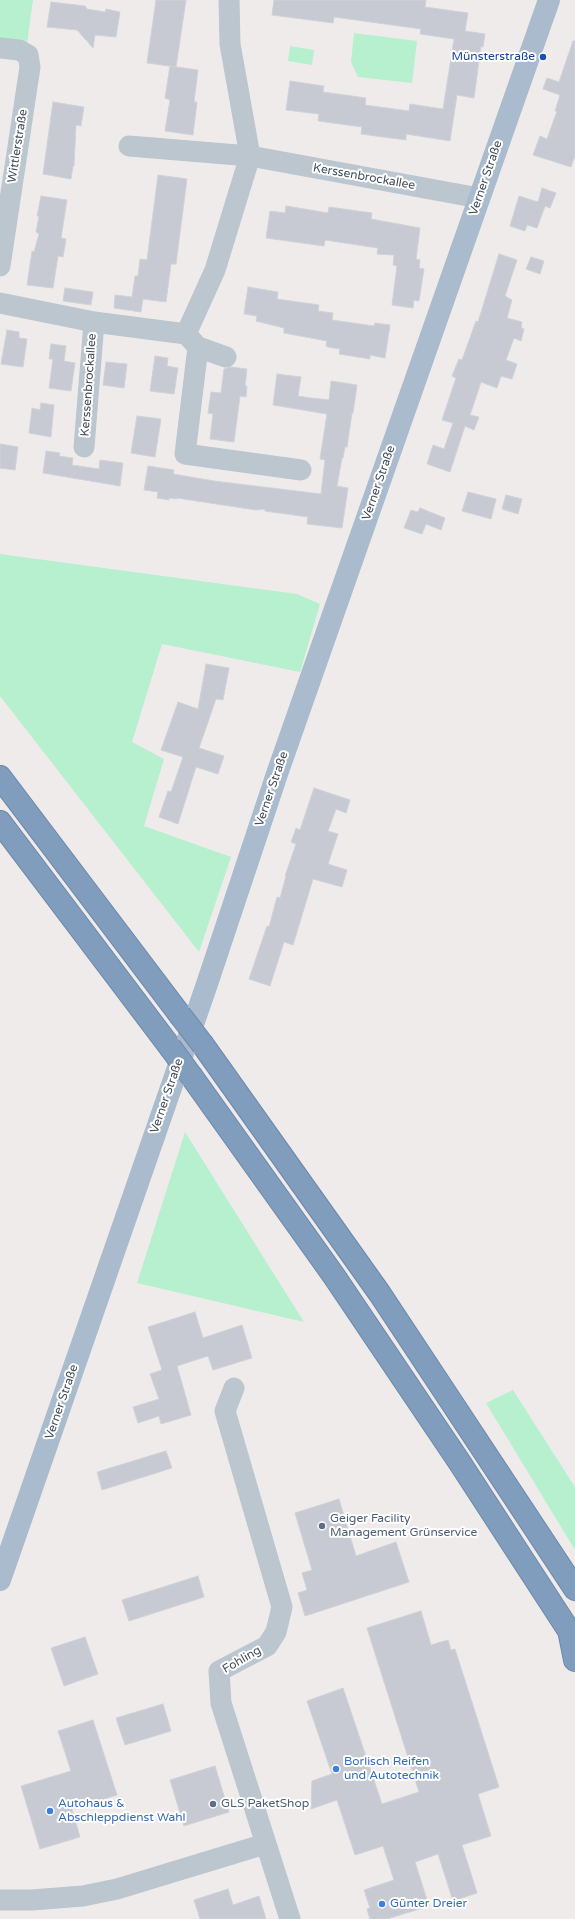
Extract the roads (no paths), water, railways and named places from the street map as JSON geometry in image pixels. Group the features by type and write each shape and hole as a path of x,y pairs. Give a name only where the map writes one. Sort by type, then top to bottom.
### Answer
{"highway":[{"path":"0,777 203,1045 380,1294 575,1590"},
{"path":"0,822 170,1047 334,1276 460,1463 572,1635 575,1660"}],"main road":[{"name":"Verner Straße","path":"0,1580 202,997 276,777 549,0"}],"street":[{"path":"229,0 230,44 250,156 192,341 185,454 301,470"},
{"name":"Wittlerstraße","path":"0,48 19,50 28,55 30,67 0,266"},
{"name":"Kerssenbrockallee","path":"129,146 250,156 479,198"},
{"name":"Kerssenbrockallee","path":"0,303 192,341 226,357"},
{"name":"Kerssenbrockallee","path":"84,447 94,322"},
{"name":"Fohling","path":"234,1388 225,1412 282,1607 276,1632 267,1646 219,1671 221,1703 290,1919"},
{"path":"0,1900 32,1900 83,1896 117,1889 265,1844"}],"place":[{"name":"Münsterstraße","path":"543,57"},
{"name":"Geiger Facility Management Grünservice","path":"322,1526"},
{"name":"Borlisch Reifen und Autotechnik","path":"336,1769"},
{"name":"GLS PaketShop","path":"213,1804"},
{"name":"Autohaus & Abschleppdienst Wahl","path":"50,1811"},
{"name":"Günter Dreier","path":"382,1904"}]}
